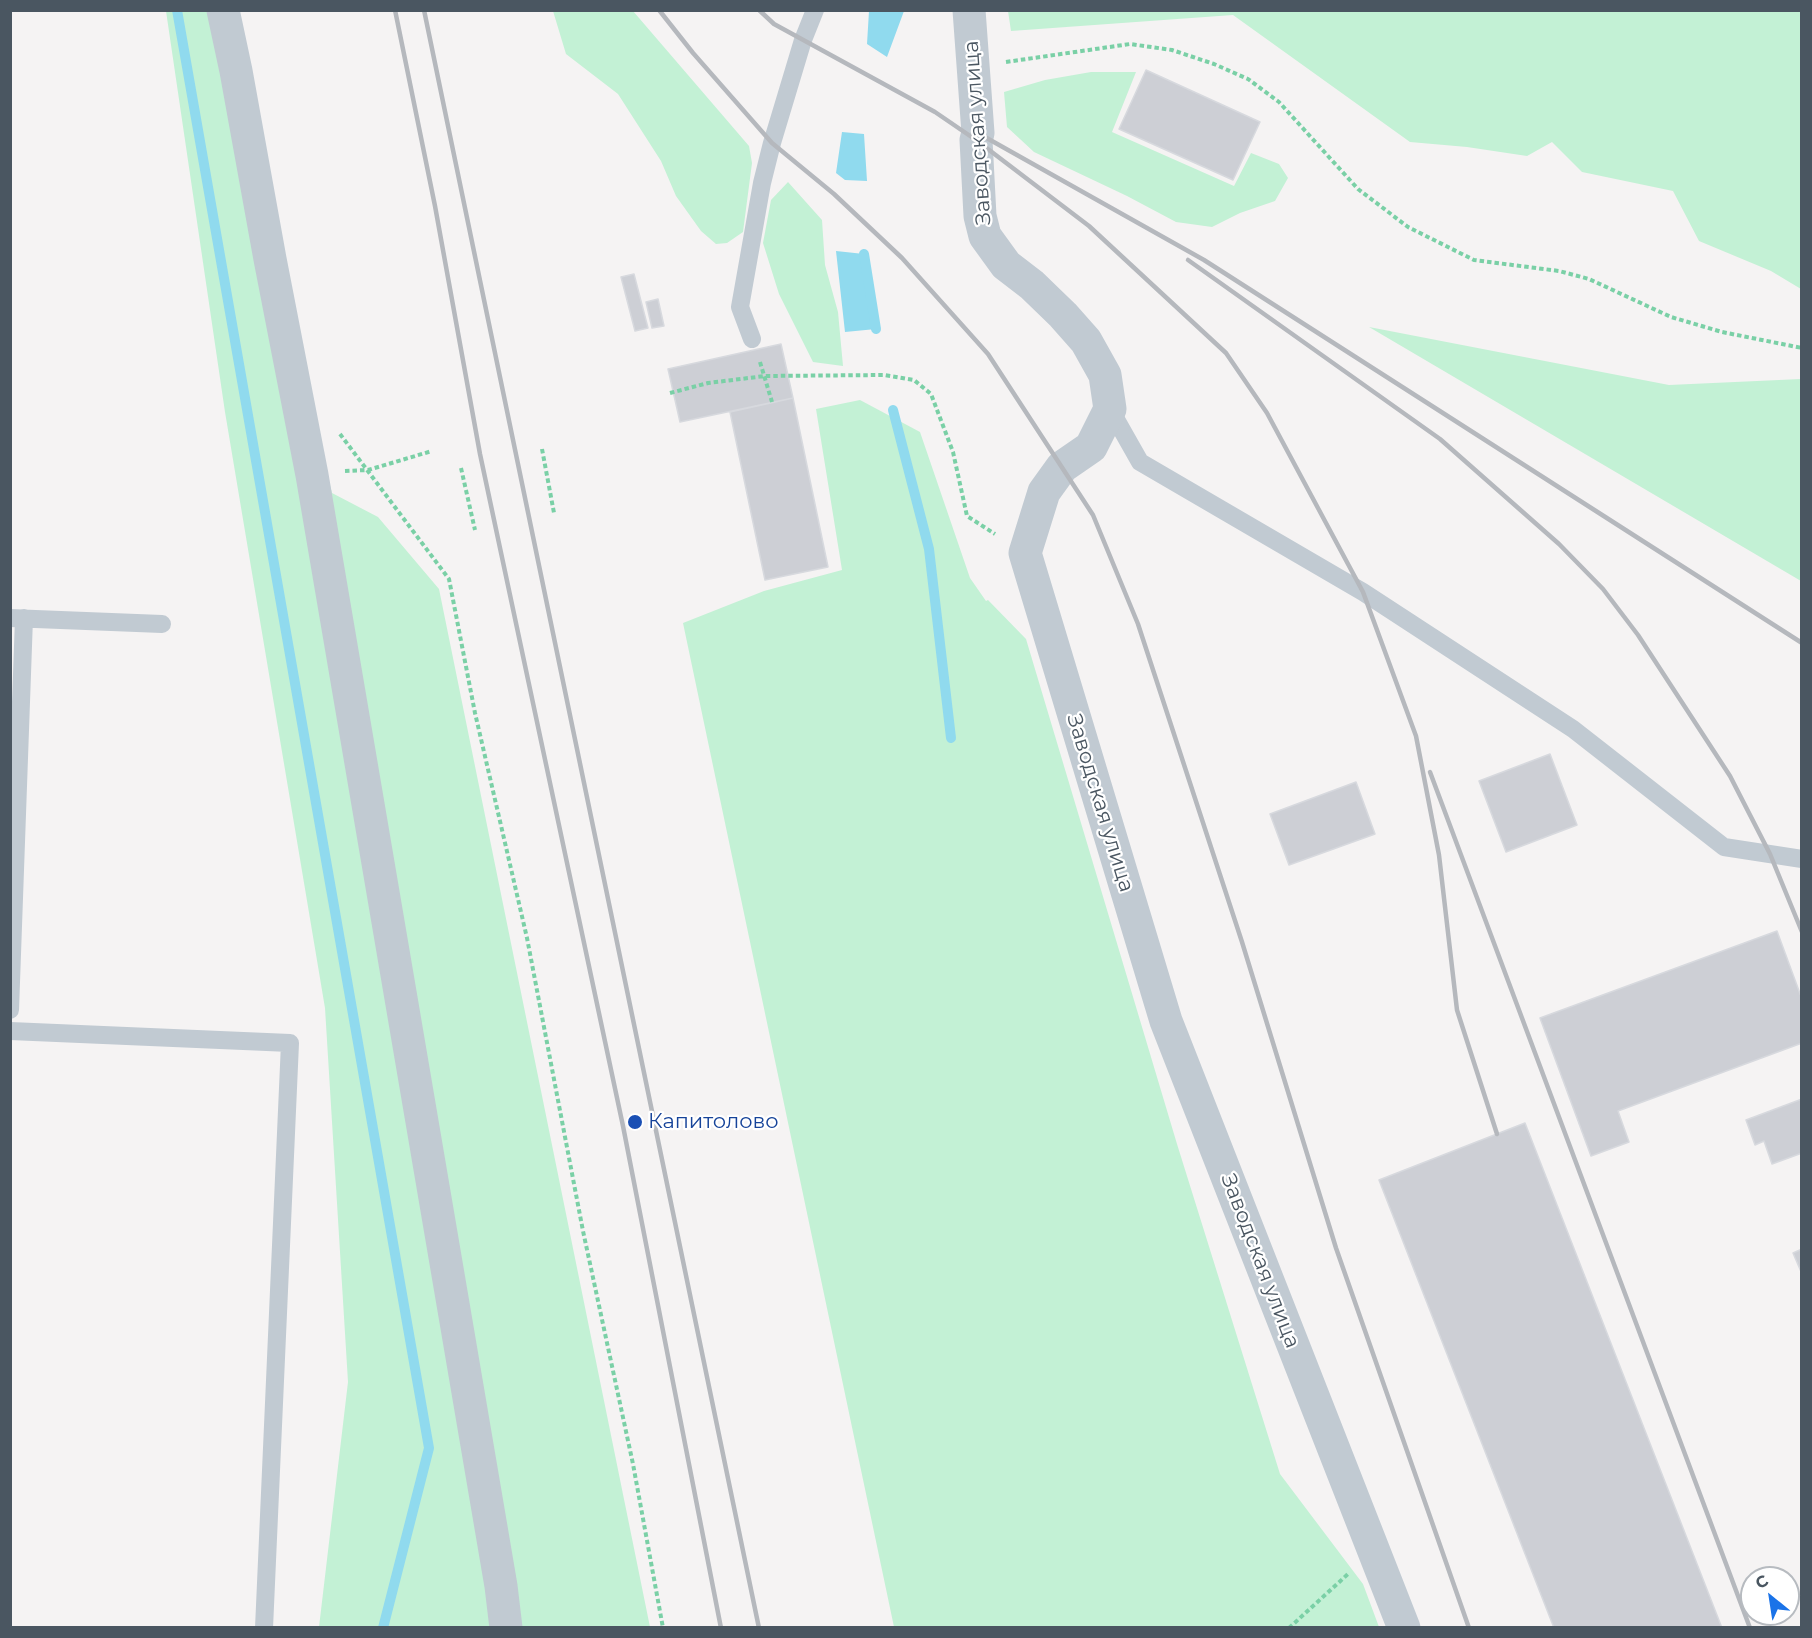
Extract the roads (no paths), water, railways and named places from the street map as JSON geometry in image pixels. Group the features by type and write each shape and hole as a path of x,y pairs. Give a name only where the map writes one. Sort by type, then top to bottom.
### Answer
{"street":[{"path":"223,10 314,487 497,1562 506,1628"},
{"name":"Заводская улица","path":"969,10 978,133 976,140 980,216 985,236 1006,264 1032,285 1086,341 1105,375 1110,409 1091,447 1062,467 1044,492 1025,553 1166,1021 1404,1628"}],"lane":[{"path":"752,339 741,307 756,217 772,143 803,40 815,10"},
{"path":"1110,409 1140,462 1363,592 1573,729 1724,847 1802,859"},
{"path":"10,1010 17,618 162,624"},
{"path":"10,1031 290,1043 264,1628"}],"water":[{"path":"869,11 904,11 887,57 867,44"},
{"path":"842,132 864,134 867,181 845,180 836,173"},
{"path":"836,251 864,254 876,329 845,332"}],"waterway":[{"path":"177,10 429,1448 383,1628"},
{"path":"864,254 876,329"},
{"path":"893,410 929,549 951,738"}],"railway":[{"path":"395,10 435,206 480,454 623,1126 721,1628"},
{"path":"424,10 759,1628"},
{"path":"659,10 693,53 772,143 834,194 902,258 988,354 1093,515 1138,624 1242,942 1336,1248 1469,1628"},
{"path":"759,10 774,24 935,112 976,140 1089,226 1226,353 1267,413 1363,592 1416,736 1439,855 1457,1010 1497,1134"},
{"path":"976,132 1204,260 1802,643"},
{"path":"1188,260 1440,439 1559,544 1603,589 1638,635 1730,776 1770,854 1802,932"},
{"path":"1430,772 1750,1628"}],"place":[{"name":"Капитолово","path":"635,1122"}]}
